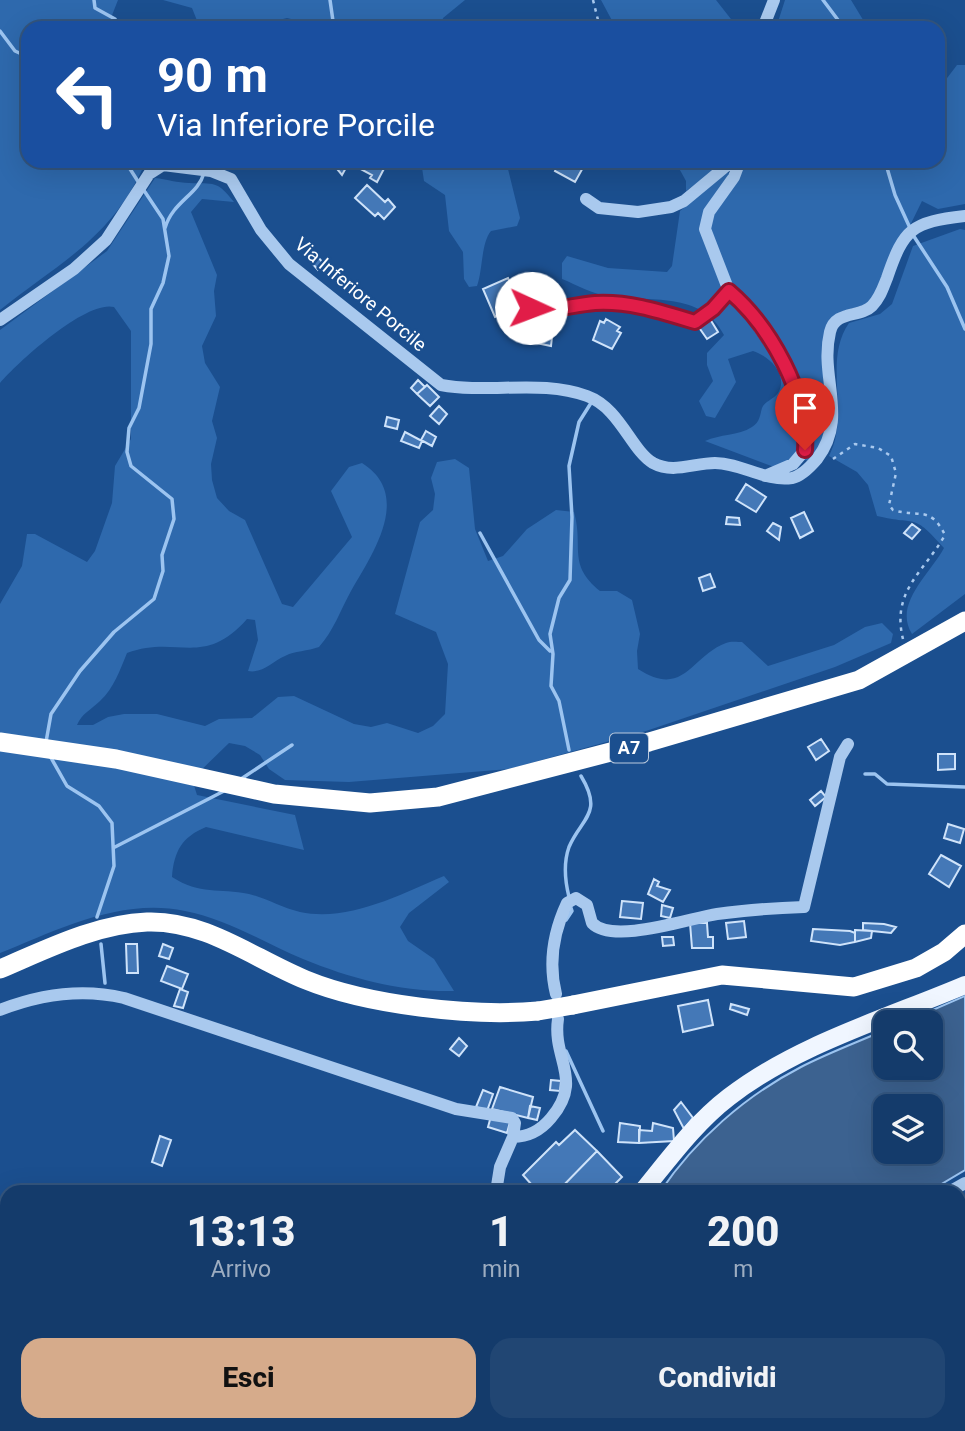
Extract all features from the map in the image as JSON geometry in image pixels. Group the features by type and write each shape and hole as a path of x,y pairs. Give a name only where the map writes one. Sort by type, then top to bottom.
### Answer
{"highway":[{"name":"A7","path":"0,742 116,759 274,794 370,803 438,797 506,781 859,680 965,621"},
{"path":"0,969 100,930 147,922 164,923 205,932 321,986 386,1001 514,1013 573,1005 722,975 854,987 916,968 944,952 965,934"}],"main road":[{"path":"648,1185 695,1128 729,1096 797,1057 965,985"}],"street":[{"path":"766,21 774,0"},
{"name":"Via Inferiore Porcile","path":"0,320 74,269 106,240 149,174 158,168"},
{"name":"Via Inferiore Porcile","path":"187,168 211,171 231,179 261,230 289,264 441,385 466,390 566,390 591,397 610,411 652,463 674,469 714,463 738,465 779,479 796,477 812,465 828,444 834,416 827,356 830,328 840,317 871,308 880,295 898,246 913,228 965,216"},
{"path":"586,199 599,208 638,212 671,207 684,201 724,168"},
{"path":"737,168 709,212 705,229 729,291 742,302 791,374 806,433 805,450 793,464 765,476"},
{"path":"531,308 551,311 594,303 640,305 695,322 713,309 729,291"},
{"path":"556,994 550,973 552,946 567,903 576,898 587,905 592,923 604,931 668,928 713,915 804,907 840,757 848,744"},
{"path":"0,1010 53,994 84,992 124,998 456,1109 512,1118 515,1123 513,1137 500,1167 497,1185"},
{"path":"513,1137 527,1137 546,1124 566,1095 567,1075 557,1039 558,1019"}],"path":[{"path":"593,0 598,21"},
{"path":"831,461 855,444 878,447 891,456 896,473 889,505 893,510 904,514 923,512 937,520 945,535 912,579 902,602 898,621 903,639"}],"shaded area":[{"path":"0,0 118,0 110,21 21,21 21,168 143,168 118,210 84,246 0,310"},
{"path":"163,0 465,0 442,21 296,21 287,18 275,21 197,21 192,8"},
{"path":"601,0 716,0 732,21 612,21"},
{"path":"785,0 851,0 864,21 778,21"},
{"path":"957,65 965,65 965,204 938,209 922,201 877,293 867,304 840,312 822,354 827,431 811,462 797,457 774,467 705,441 741,432 755,425 763,406 778,393 781,386 776,367 753,351 728,359 736,382 715,418 706,416 699,401 713,381 707,365 707,353 724,335 714,321 702,311 673,301 623,298 590,291 562,279 562,263 567,256 608,268 667,272 672,266 680,211 723,174 744,168 945,168 945,81"},
{"path":"422,168 508,168 520,218 517,226 491,231 485,242 477,286 469,287 464,279 463,252 449,231 445,195 424,181"},
{"path":"679,168 718,168 686,191 686,181"},
{"path":"155,178 215,185 234,202 202,199 191,212 217,275 214,291 216,316 202,346 205,363 220,387 212,421 217,438 211,464 212,480 217,498 229,511 245,520 282,604 293,607 352,537 331,491 349,467 362,463 377,476 385,491 387,508 378,542 333,627 319,647 289,654 258,671 248,671 258,640 255,620 247,619 217,643 203,647 145,648 127,653 109,690 77,725 93,725 108,717 124,714 157,714 205,726 219,719 252,718 278,697 294,696 354,724 371,727 387,723 418,733 433,726 445,714 448,664 436,632 395,614 420,522 433,510 435,494 431,478 437,462 455,459 469,468 475,529 488,561 503,556 527,529 556,510 574,512 578,555 583,572 600,591 617,591 632,600 640,634 638,669 654,677 677,677 714,649 730,642 742,642 768,666 834,645 865,627 882,623 893,634 891,643 835,667 646,731 509,769 349,782 285,780 269,769 260,755 245,746 229,743 192,779 197,795 295,815 304,850 206,827 185,840 177,852 172,877 192,886 249,894 293,910 318,914 374,905 444,876 449,882 409,913 400,927 408,941 434,959 454,991 396,987 340,973 216,920 185,911 161,908 137,908 90,918 0,953 0,604 22,566 27,534 35,534 87,562 95,551 112,503 115,466 131,439 131,331 114,307 102,307 70,322 53,334 0,383 0,330 107,251"},
{"path":"960,229 965,230 965,594 912,634 907,623 910,600 944,548 926,529 914,522 877,516 868,485 857,472 829,456 838,423 838,354 841,338 849,323 880,314 892,304 913,246"},
{"path":"965,996 965,1170 940,1185 665,1185 705,1137 741,1106 760,1091 822,1057 873,1035 873,1080 943,1080 943,1010 933,1010"}],"building":[{"path":"336,168 346,168 342,175"},
{"path":"359,168 384,168 377,182 370,178 372,175"},
{"path":"556,168 583,168 575,182 555,171"},
{"path":"367,185 385,202 388,199 395,207 384,219 378,213 375,216 355,198"},
{"path":"317,256 325,265 318,270 311,262"},
{"path":"508,278 516,296 504,300 509,311 495,317 483,289"},
{"path":"530,293 543,295 541,304 529,303"},
{"path":"606,319 620,327 617,331 621,333 612,349 593,340 600,321 604,323"},
{"path":"710,319 718,332 707,339 698,326"},
{"path":"539,333 552,337 551,346 536,343"},
{"path":"418,380 425,387 417,394 411,388"},
{"path":"427,385 439,397 430,406 417,394"},
{"path":"439,406 447,414 439,424 430,416"},
{"path":"387,417 399,420 397,429 385,426"},
{"path":"426,431 436,437 432,446 421,440"},
{"path":"405,432 422,441 419,448 401,441"},
{"path":"746,484 766,497 756,512 736,500"},
{"path":"804,512 813,531 800,538 791,518"},
{"path":"727,517 739,518 740,525 726,524"},
{"path":"773,523 781,527 779,540 767,531"},
{"path":"912,524 920,530 912,539 904,533"},
{"path":"710,574 715,587 703,591 699,578"},
{"path":"821,739 829,751 816,760 808,747"},
{"path":"938,754 955,754 955,769 938,770"},
{"path":"821,791 826,797 815,806 810,800"},
{"path":"948,824 964,829 960,843 944,838"},
{"path":"941,855 961,866 949,887 929,874"},
{"path":"654,879 659,882 657,886 670,890 663,902 648,894"},
{"path":"622,901 643,903 641,919 620,917"},
{"path":"662,905 673,908 670,918 661,916"},
{"path":"744,921 746,937 728,939 726,923"},
{"path":"690,923 707,923 708,937 713,937 713,948 692,948"},
{"path":"863,923 896,927 891,933 863,930"},
{"path":"813,929 850,931 855,933 855,942 840,945 811,941"},
{"path":"855,930 872,931 871,938 855,942"},
{"path":"662,937 673,937 674,945 663,946"},
{"path":"126,944 137,944 138,973 127,973"},
{"path":"163,944 173,948 169,959 159,956"},
{"path":"167,966 188,974 182,989 161,981"},
{"path":"180,989 188,992 183,1008 174,1006"},
{"path":"708,1000 713,1025 683,1032 678,1006"},
{"path":"731,1004 749,1009 747,1015 730,1009"},
{"path":"459,1038 467,1046 459,1056 450,1049"},
{"path":"551,1080 561,1081 560,1091 550,1090"},
{"path":"500,1087 533,1097 528,1118 492,1109"},
{"path":"483,1090 493,1094 487,1111 476,1107"},
{"path":"681,1102 693,1118 684,1129 674,1110"},
{"path":"530,1106 540,1108 537,1120 528,1118"},
{"path":"491,1116 510,1122 507,1133 488,1127"},
{"path":"620,1123 640,1126 639,1143 618,1142"},
{"path":"653,1123 673,1128 674,1141 639,1143 639,1130 652,1131"},
{"path":"575,1130 597,1151 564,1185 532,1185 523,1175 556,1142 559,1145"},
{"path":"160,1136 171,1140 162,1166 152,1162"},
{"path":"597,1151 622,1177 614,1185 564,1185"}],"waterway":[{"path":"94,0 95,8 115,19 114,21"},
{"path":"330,0 333,21"},
{"path":"823,0 839,21"},
{"path":"0,31 15,51 21,54"},
{"path":"129,168 139,183"},
{"path":"887,168 895,195 910,228"},
{"path":"165,228 174,211 201,181 204,173"},
{"path":"46,742 51,714 80,671 114,632 154,599 163,571 162,555 174,519 172,499 131,466 127,452 129,428 139,408 151,344 151,309 163,283 169,256 163,219 143,189"},
{"path":"913,235 947,287 965,329"},
{"path":"569,750 559,701 551,686 553,654 550,634 559,598 570,580 572,517 569,466 579,422 591,403"},
{"path":"480,533 539,640 550,651"},
{"path":"241,779 292,745"},
{"path":"50,756 67,786 99,806 112,823 114,866 97,917"},
{"path":"865,774 875,774 887,784 965,787"},
{"path":"569,897 565,872 567,853 588,815 591,799 581,776"},
{"path":"115,847 224,791"},
{"path":"566,920 572,911 570,905"},
{"path":"101,944 105,983"},
{"path":"566,1051 603,1131"}],"route":[{"path":"531,308 551,311 594,303 640,305 695,322 713,309 729,291 742,302 791,374 806,433 805,450"}]}
